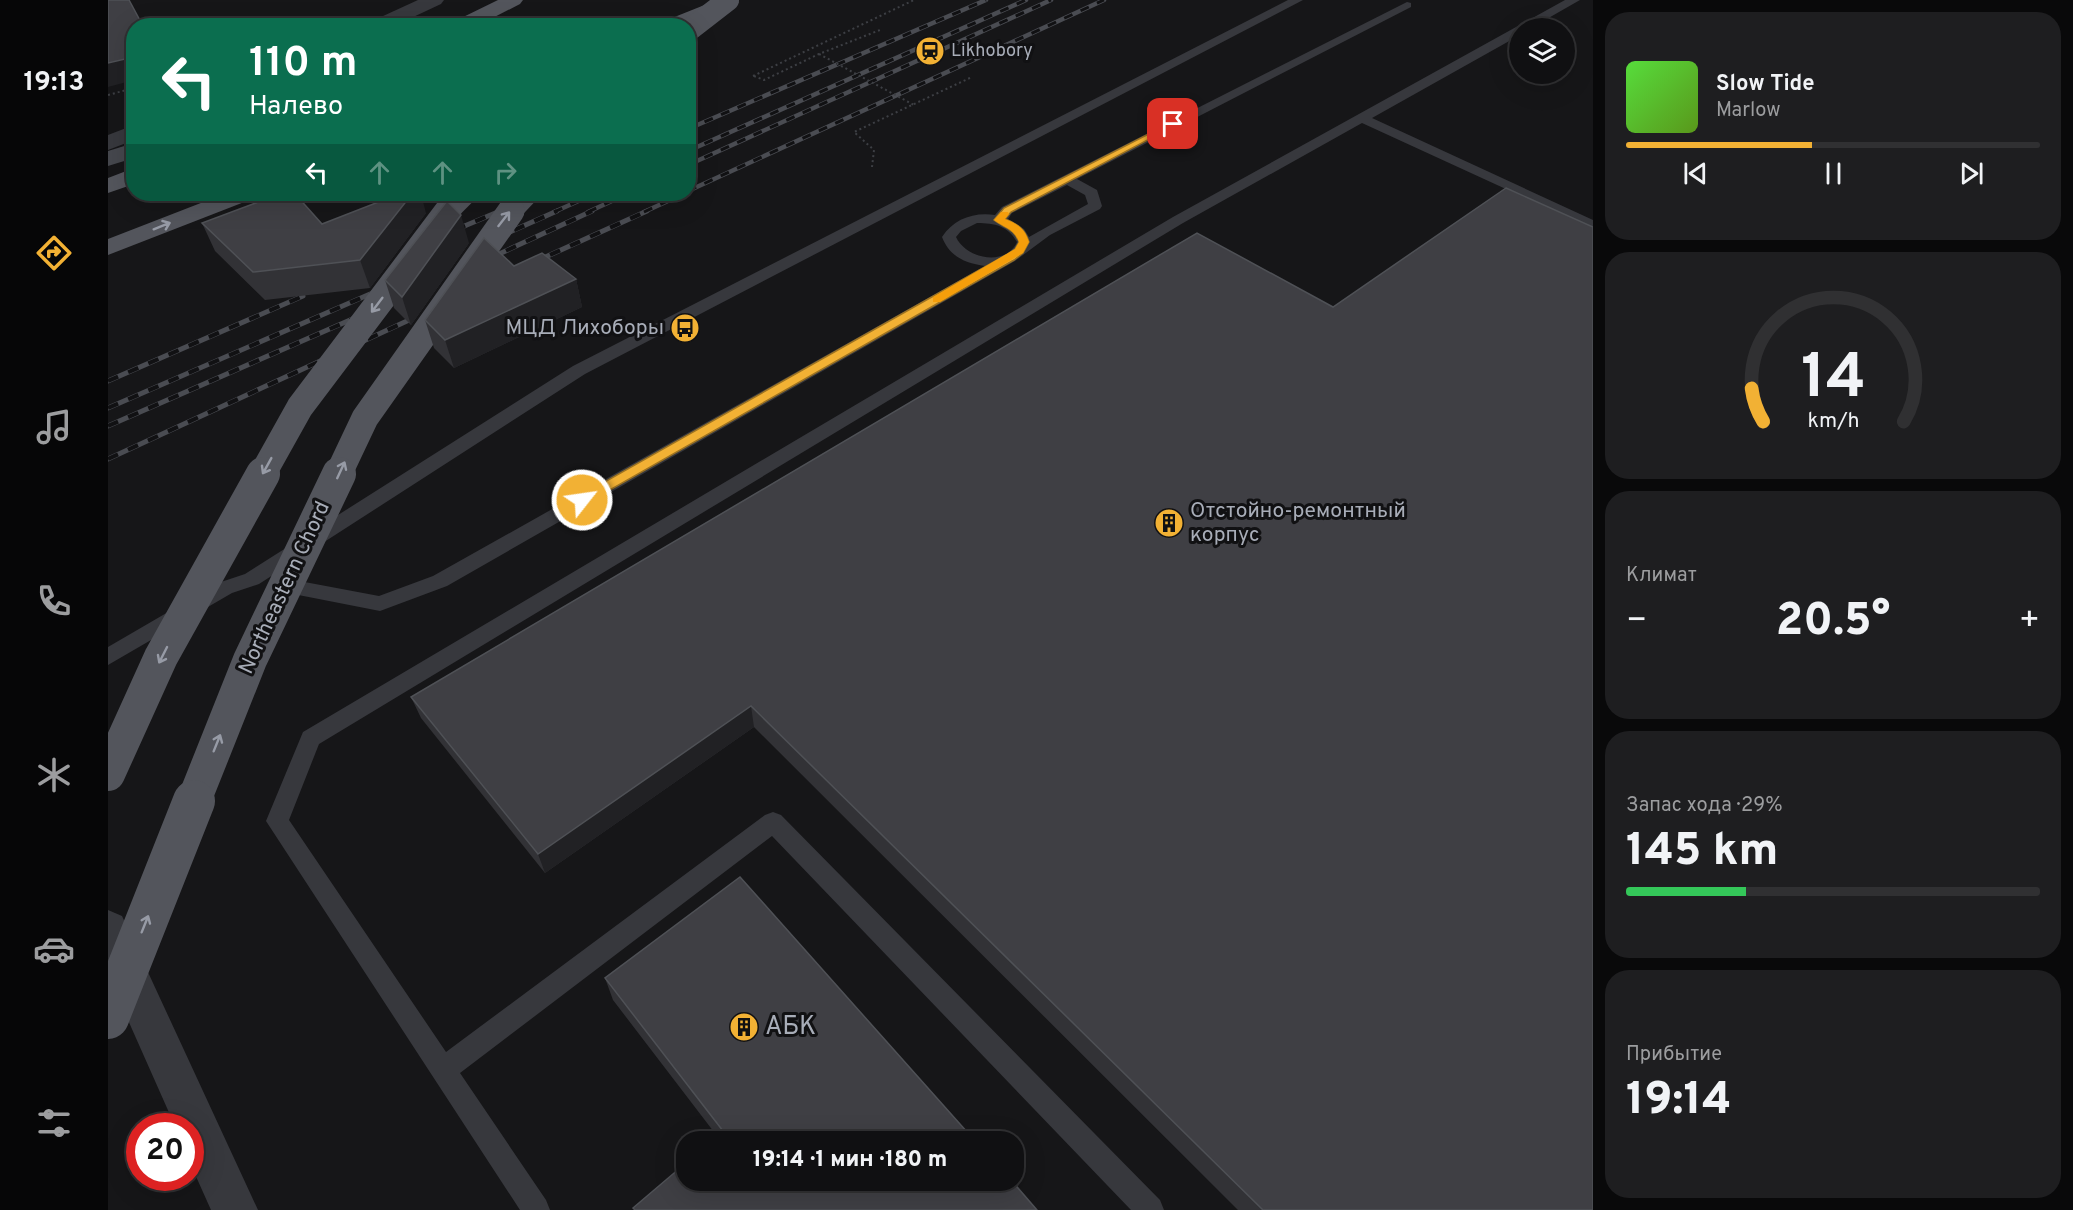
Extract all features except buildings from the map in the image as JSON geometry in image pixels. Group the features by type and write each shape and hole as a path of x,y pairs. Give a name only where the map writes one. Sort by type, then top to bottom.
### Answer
{"main road":[{"path":"476,18 513,0"},
{"path":"696,25 728,0"},
{"path":"664,17 735,0"},
{"path":"108,159 126,153"},
{"path":"108,186 126,178"},
{"path":"108,248 226,201"},
{"path":"108,774 161,657 300,407 457,201"},
{"name":"Northeastern Chord","path":"108,1018 250,660 365,418 504,218 520,201"}],"street":[{"path":"395,18 434,0"},
{"path":"108,143 126,135"},
{"path":"108,929 235,1210"}],"lane":[{"path":"108,657 225,588 252,579 579,370 1297,0"},
{"path":"1541,18 1574,0"},
{"path":"999,220 1007,210 1407,5"},
{"path":"536,1210 277,821 311,738 1178,220 1509,36"},
{"path":"1362,118 1593,225"},
{"path":"252,579 380,604 440,581 1015,254 1044,232 1095,206 1092,193 1067,179"},
{"path":"980,219 999,220 1012,225 1021,233 1024,242 1015,254 994,261 976,260 961,254 951,245 949,237 953,229 962,223 980,219"},
{"path":"443,1070 774,822 1150,1210"}],"path":[{"path":"880,30 819,54 764,80 753,76 914,0"},
{"path":"819,54 914,105"},
{"path":"872,167 874,150 854,132 972,77"},
{"path":"108,95 126,90"}],"railway":[{"path":"696,126 986,0"},
{"path":"696,147 1026,0"},
{"path":"696,161 1051,0"},
{"path":"696,187 1104,0"},
{"path":"497,212 523,201"},
{"path":"554,212 578,201"},
{"path":"588,212 612,201"},
{"path":"644,212 668,201"},
{"path":"455,230 500,211"},
{"path":"474,248 557,211"},
{"path":"486,260 592,211"},
{"path":"530,264 647,211"},
{"path":"108,408 377,291"},
{"path":"108,381 303,296"},
{"path":"108,426 389,303"},
{"path":"108,459 407,321"}],"slow traffic":[{"path":"937,299 1020,251 1024,242 1021,233 1012,225 999,220 1004,214"}],"place":[{"name":"Likhobory","path":"930,51"},
{"name":"МЦД Лихоборы","path":"685,328"},
{"name":"Отстойно-ремонтный корпус","path":"1169,523"},
{"name":"АБК","path":"744,1027"}],"route":[{"path":"582,500 1010,258 1020,251 1024,242 1021,233 1012,225 999,220 1007,210 1173,124"}]}
